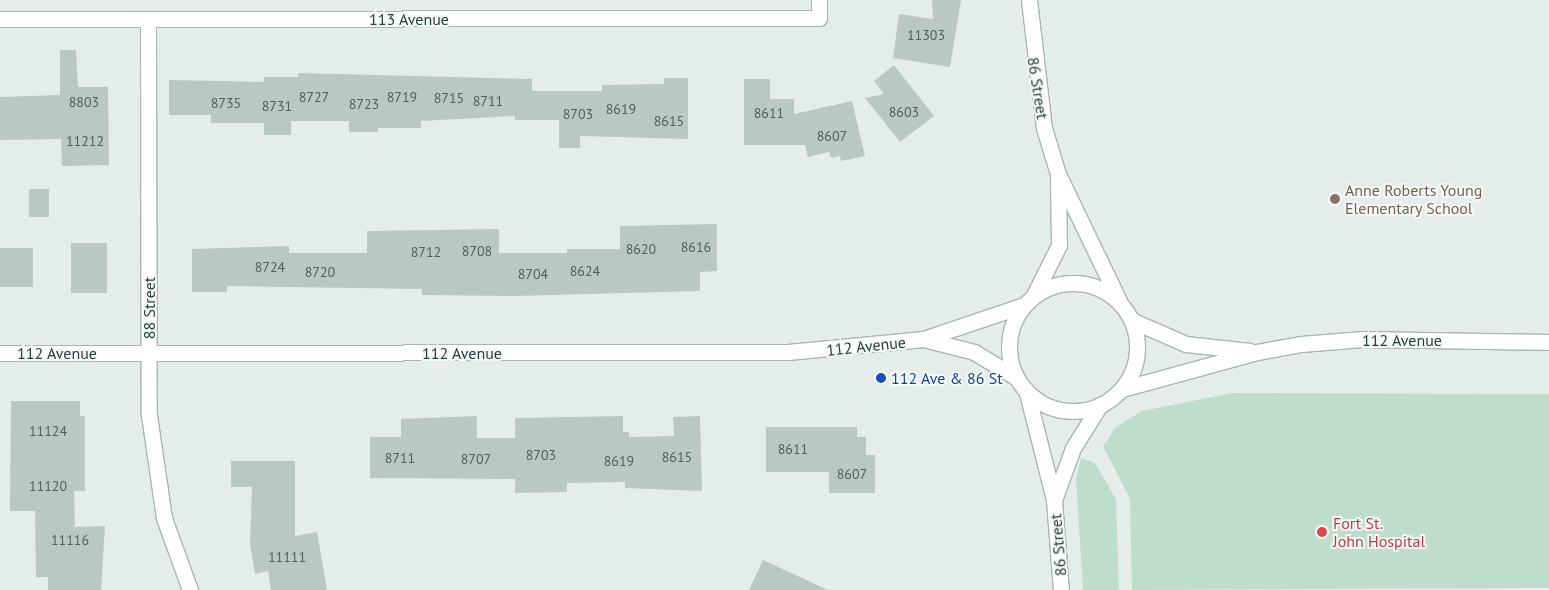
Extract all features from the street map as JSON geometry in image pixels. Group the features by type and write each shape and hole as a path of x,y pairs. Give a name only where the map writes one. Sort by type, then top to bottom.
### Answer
{"street":[{"name":"113 Avenue","path":"0,19 819,18 819,0"},
{"name":"86 Street","path":"1029,0 1037,90 1058,174 1119,301"},
{"name":"88 Street","path":"148,20 149,353 154,467 164,518 190,590"},
{"name":"86 Street","path":"1029,300 1059,245 1058,174"},
{"path":"1077,284 1098,288 1119,301 1133,321 1136,354 1122,389 1100,405 1059,410 1042,405 1027,393 1016,378 1010,340 1029,300 1055,286 1077,284"},
{"name":"112 Avenue","path":"0,353 788,352 922,339 1029,300"},
{"name":"112 Avenue","path":"1133,321 1186,344 1257,352"},
{"name":"112 Avenue","path":"922,339 974,352 1016,378"},
{"name":"112 Avenue","path":"1122,389 1257,352 1363,339 1549,342"},
{"name":"86 Street","path":"1027,393 1054,500 1061,590"},
{"name":"86 Street","path":"1054,500 1073,448 1100,405"}],"green space":[{"name":"Fort St. John Hospital","path":"1232,393 1549,394 1549,588 1132,590 1130,499 1103,446 1116,427 1142,411"},
{"path":"1081,458 1095,463 1116,499 1119,590 1083,590 1076,479"}],"building":[{"path":"932,0 961,0 950,67 893,58 899,14 933,19"},
{"path":"60,50 76,50 78,87 108,87 109,165 62,166 61,139 0,140 0,97 60,95"},
{"path":"894,65 934,116 900,142 865,98 884,94 874,81"},
{"path":"298,73 532,79 532,91 602,91 602,85 664,84 664,78 688,78 688,139 580,136 580,148 559,148 559,120 515,120 515,116 421,121 421,128 378,128 378,132 349,132 349,121 291,121 291,135 264,135 264,123 211,123 211,115 169,115 169,80 264,82 264,77 298,77"},
{"path":"744,79 770,79 770,99 794,99 794,114 852,101 865,156 841,161 840,156 831,158 829,152 808,157 805,145 744,145"},
{"path":"29,189 49,189 49,217 29,217"},
{"path":"717,224 717,271 700,272 700,291 515,296 422,295 422,289 227,286 227,292 192,292 192,249 289,246 289,253 367,253 367,231 499,229 499,253 567,253 567,249 620,249 620,226"},
{"path":"71,243 107,243 107,293 71,293"},
{"path":"0,248 33,248 33,287 0,287"},
{"path":"11,401 80,401 80,416 85,416 85,491 74,491 75,527 105,526 101,590 48,590 48,577 36,577 35,511 10,511"},
{"path":"477,416 477,438 515,438 515,418 623,416 623,432 629,432 629,437 674,436 673,417 700,416 702,491 625,488 625,482 567,483 567,492 515,493 515,479 370,478 370,437 401,437 401,419"},
{"path":"766,427 857,427 857,437 866,437 866,455 875,455 875,493 829,493 829,472 766,472"},
{"path":"231,461 295,461 295,536 317,532 327,590 271,590 268,571 255,574 250,544 252,487 231,487"},
{"path":"763,560 828,590 749,590"}],"place":[{"name":"Anne Roberts Young Elementary School","path":"1335,199"},
{"name":"112 Ave & 86 St","path":"881,378"},
{"name":"Fort St. John Hospital","path":"1322,532"}]}
